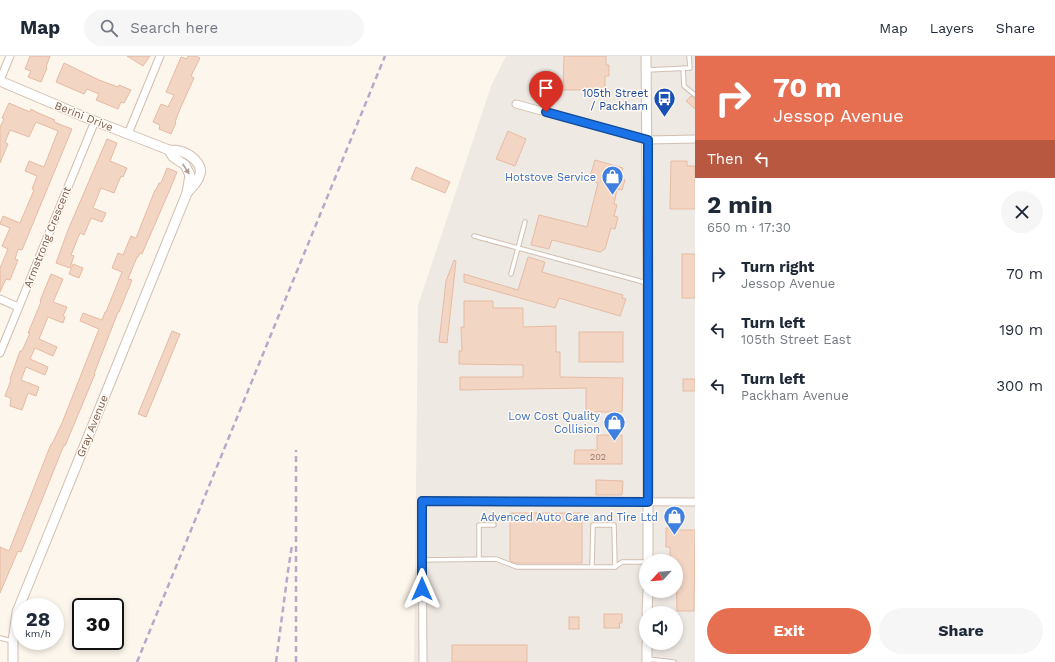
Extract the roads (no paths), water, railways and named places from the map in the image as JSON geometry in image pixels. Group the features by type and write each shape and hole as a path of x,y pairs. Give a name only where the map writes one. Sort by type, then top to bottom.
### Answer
{"street":[{"path":"0,80 10,56"},
{"path":"128,134 160,56"},
{"path":"646,56 648,140 647,554"},
{"name":"Berini Drive","path":"0,80 95,121 169,150"},
{"path":"516,104 648,140 695,139"},
{"name":"Armstrong Crescent","path":"0,353 95,121"},
{"name":"Gray Avenue","path":"23,598 187,193 190,175 185,165 173,157 169,150 179,150 199,163 201,171 199,177 187,193"},
{"path":"0,299 18,307"},
{"path":"423,662 422,501 695,502"},
{"name":"Gray Avenue","path":"13,650 13,662"},
{"path":"647,661 648,650"}],"lane":[{"path":"647,70 690,68 689,56"},
{"path":"683,68 684,86 695,95"},
{"path":"510,274 525,222"},
{"path":"474,236 648,283"},
{"path":"479,559 478,525 494,525"},
{"path":"592,567 593,525 614,525 615,567"},
{"path":"422,560 496,559 517,567 615,567 622,562 639,561"},
{"path":"0,638 12,641"},
{"path":"647,661 674,662"}],"railway":[{"path":"137,662 385,56"},
{"path":"296,450 296,662"},
{"path":"276,662 292,545"}],"place":[{"name":"105th Street / Packham","path":"664,118"},
{"name":"Hotstove Service","path":"612,196"},
{"name":"Low Cost Quality Collision","path":"615,442"},
{"name":"Advenced Auto Care and Tire Ltd","path":"674,536"}]}
